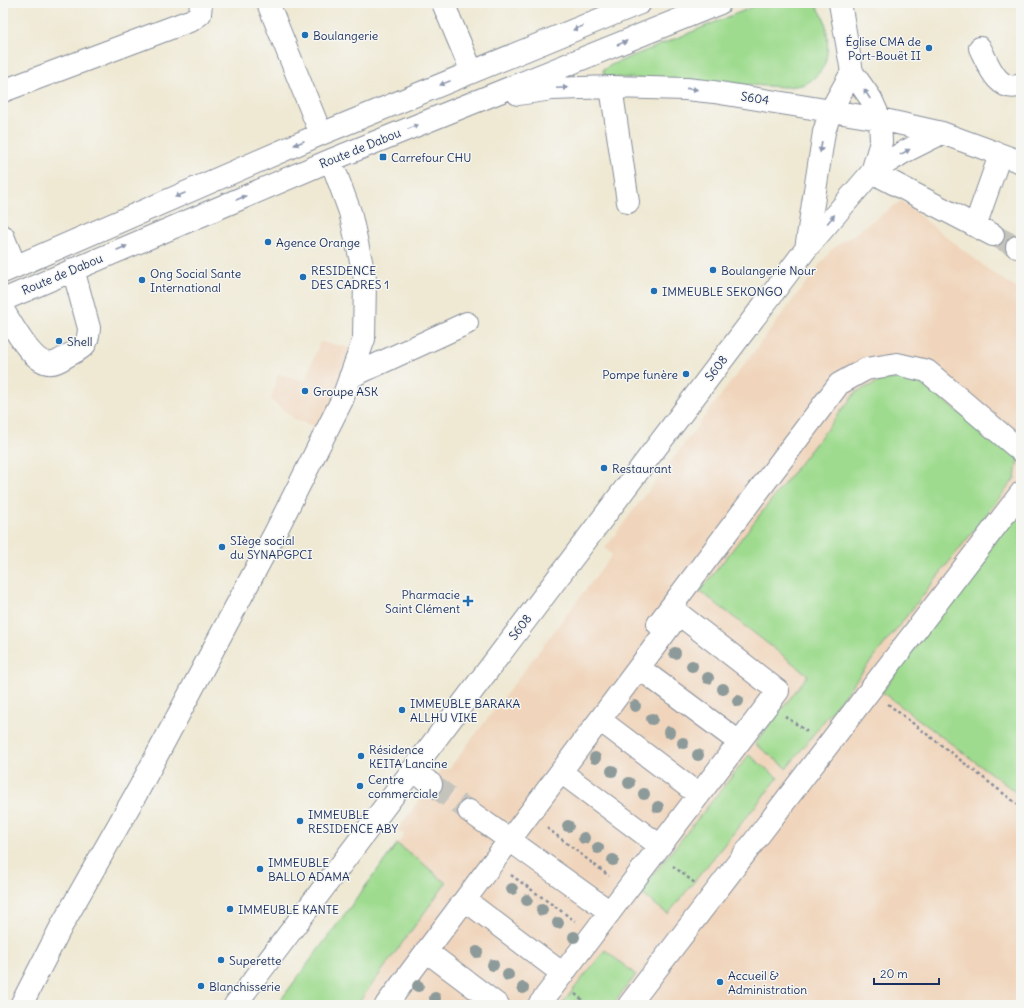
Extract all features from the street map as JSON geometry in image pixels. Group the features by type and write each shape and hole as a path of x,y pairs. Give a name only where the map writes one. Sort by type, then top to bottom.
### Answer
{"street":[{"path":"3,91 192,20 200,14 201,3"},
{"path":"268,3 321,134"},
{"path":"443,3 472,72"},
{"path":"3,236 9,269 321,134 472,72 597,11 640,3"},
{"name":"Route de Dabou","path":"3,300 331,160 720,3"},
{"path":"840,3 852,72 871,99 880,119"},
{"path":"980,48 992,72 1002,84 1015,88 1021,85"},
{"name":"S608","path":"806,249 824,132 832,110 852,72"},
{"path":"611,87 628,202"},
{"name":"S604","path":"482,99 552,88 611,87 686,89 741,95 880,119 942,133 1021,162"},
{"name":"S608","path":"235,1005 374,823 412,770 806,249 872,172 881,142 880,119"},
{"path":"872,172 904,152 942,133"},
{"path":"872,172 984,230 1000,155"},
{"path":"20,1005 62,925 140,788 275,534 342,400 364,339 365,279 350,212 331,160"},
{"path":"3,310 33,355 42,362 52,363 83,348 88,337 89,328 73,269"},
{"path":"350,377 468,323"},
{"path":"385,1004 505,837 839,384 866,369 897,364 927,371 1021,451"},
{"path":"629,1005 1021,493"},
{"path":"385,1004 493,863 505,837 529,814 679,614 778,691 539,1005"},
{"path":"639,668 740,742"},
{"path":"600,720 699,795"},
{"path":"412,770 431,784"},
{"path":"561,772 660,846"},
{"path":"469,811 610,912"},
{"path":"465,900 563,974"},
{"path":"426,951 498,1005"}],"path":[{"path":"870,690 1021,807"},
{"path":"529,814 627,890"},
{"path":"493,863 594,934"},
{"path":"580,998 589,1005"}],"shaded area":[{"path":"901,201 989,270 1021,291 1021,1005 277,1005 404,835 397,830 444,766 449,769 612,555 605,548 831,250"},
{"name":"Groupe ASK","path":"320,342 353,348 323,429 296,420 271,400 278,374 305,381"}],"green space":[{"path":"762,3 811,3 817,7 825,21 827,30 827,56 823,68 809,82 802,85 785,87 608,77 604,74 603,70 611,65"},
{"path":"913,377 1018,457 1015,478 787,768 755,744 808,675 700,591 856,392 883,380"},
{"path":"1021,506 1021,796 882,692"},
{"path":"749,755 778,778 668,914 639,892"},
{"path":"397,844 446,883 357,1005 277,1005"},
{"path":"605,950 636,975 612,1005 561,1005"}],"tunnel":[{"path":"993,235 1017,247"},
{"path":"431,784 469,811"}],"place":[{"name":"Boulangerie","path":"305,35"},
{"name":"Église CMA de Port-Bouët II","path":"929,48"},
{"name":"Carrefour CHU","path":"383,157"},
{"name":"Agence Orange","path":"268,242"},
{"name":"Boulangerie Nour","path":"713,270"},
{"name":"RESIDENCE DES CADRES 1","path":"303,277"},
{"name":"Ong Social Sante International","path":"142,280"},
{"name":"IMMEUBLE SEKONGO","path":"654,291"},
{"name":"Shell","path":"59,341"},
{"name":"Pompe funère","path":"686,374"},
{"name":"Groupe ASK","path":"305,391"},
{"name":"Restaurant","path":"604,468"},
{"name":"SIège social du SYNAPGPCI","path":"222,547"},
{"name":"Pharmacie Saint Clément","path":"468,601"},
{"name":"IMMEUBLE BARAKA ALLHU VIKE","path":"402,710"},
{"name":"Résidence KEITA Lancine","path":"361,756"},
{"name":"Centre commerciale","path":"360,786"},
{"name":"IMMEUBLE RESIDENCE ABY","path":"300,821"},
{"name":"IMMEUBLE BALLO ADAMA","path":"260,869"},
{"name":"IMMEUBLE KANTE","path":"230,909"},
{"name":"Superette","path":"221,960"},
{"name":"Accueil & Administration","path":"720,982"},
{"name":"Blanchisserie","path":"201,986"}]}
